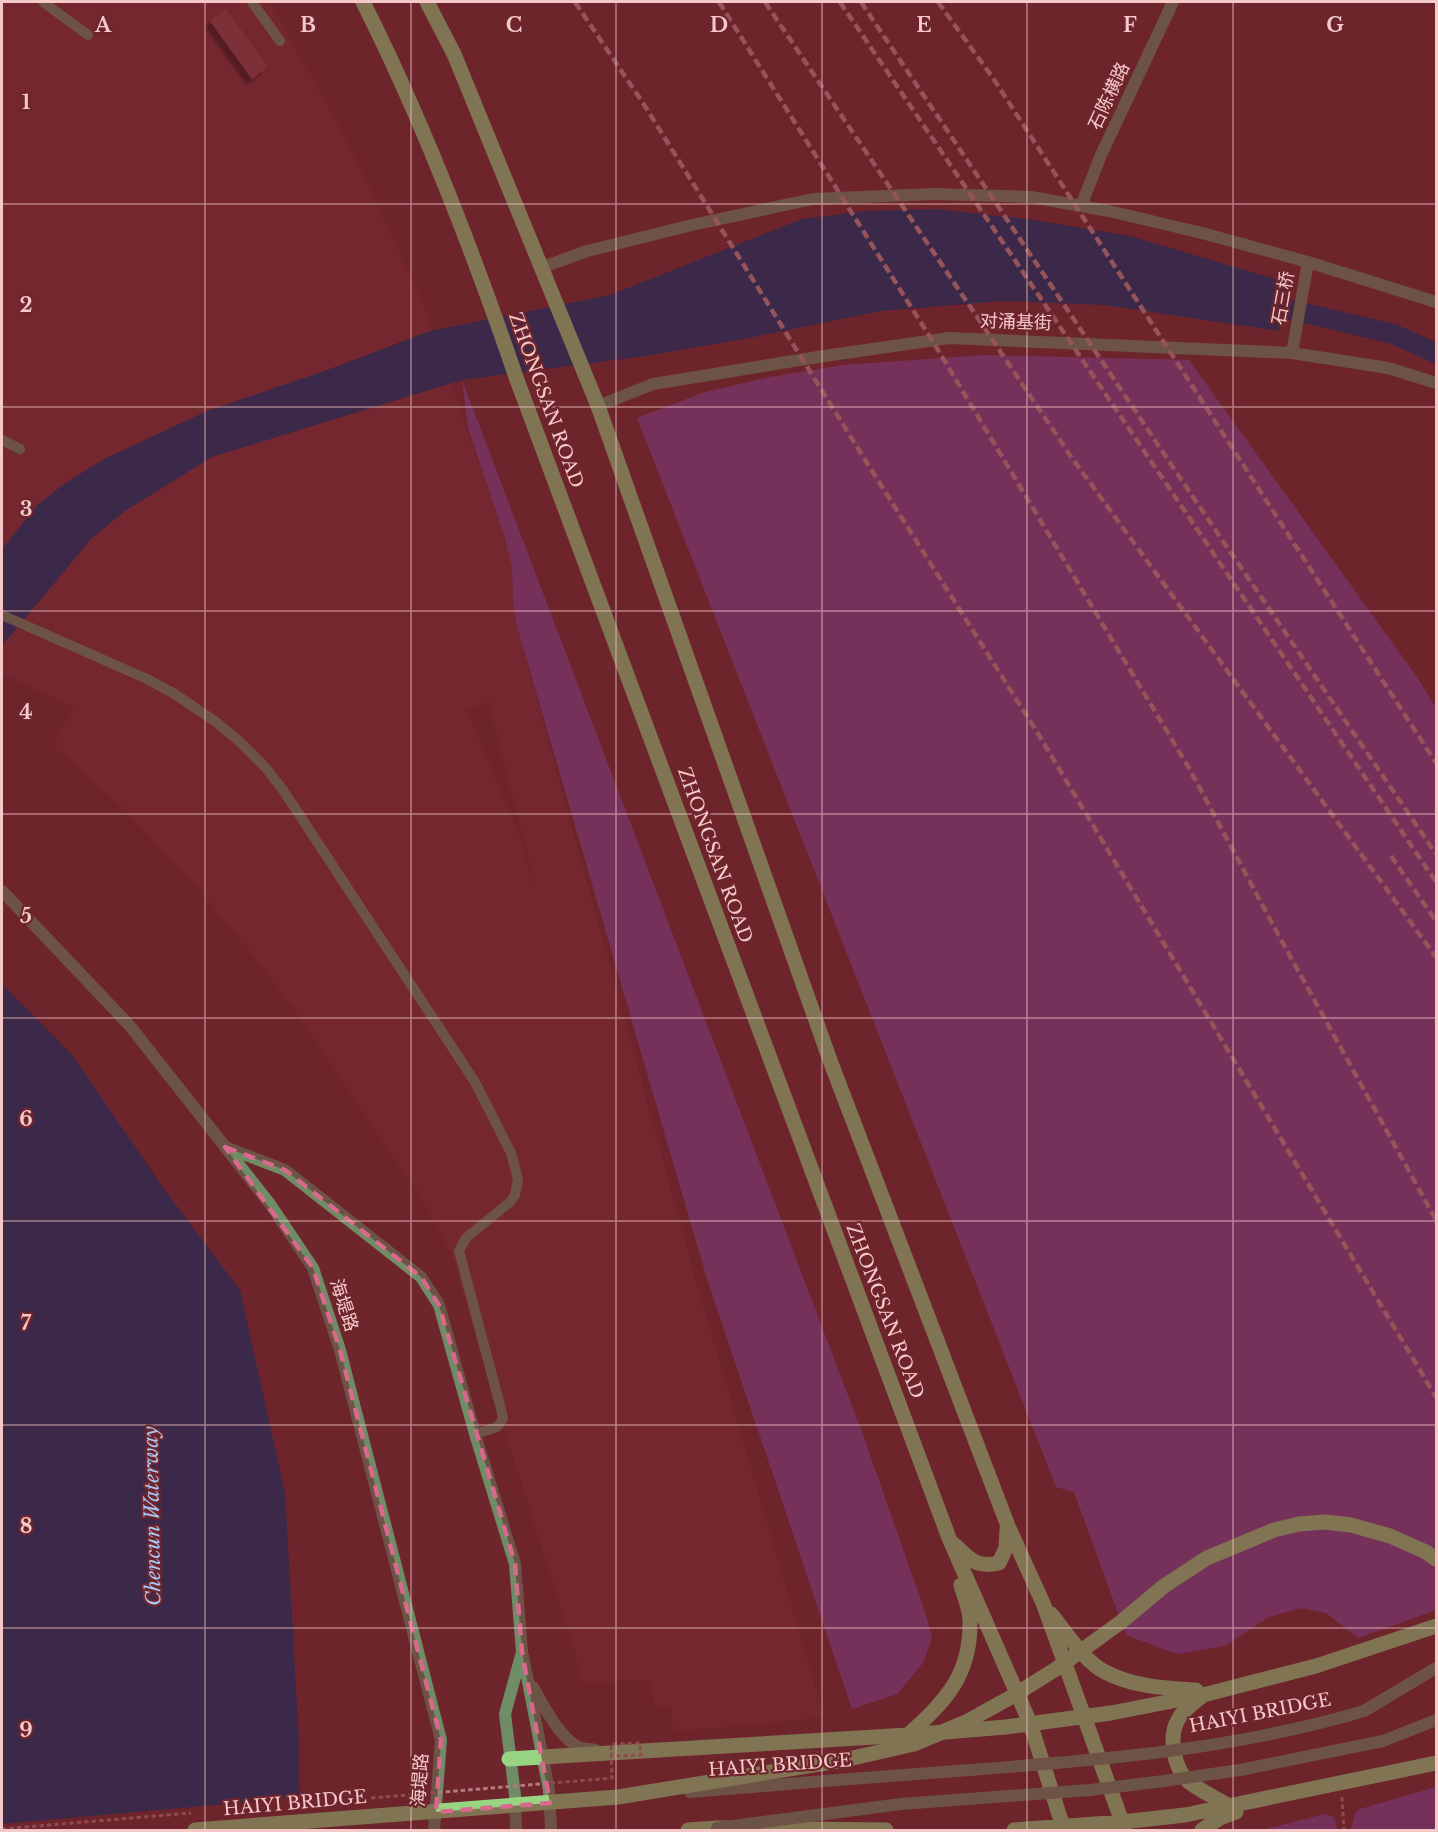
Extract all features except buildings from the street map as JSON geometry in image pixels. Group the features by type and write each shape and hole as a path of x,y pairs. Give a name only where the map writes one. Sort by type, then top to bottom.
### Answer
{"main road":[{"name":"ZHONGSAN ROAD","path":"363,2 414,109 493,309 517,380 949,1538 1030,1723 1063,1828"},
{"name":"ZHONGSAN ROAD","path":"427,2 454,54 598,406 831,1063 1008,1526 1043,1604 1124,1826"},
{"path":"618,1797 844,1760 914,1744 966,1722 1039,1680 1121,1622 1164,1586 1207,1558 1274,1530 1299,1524 1325,1522 1351,1525 1390,1536 1437,1559"},
{"path":"949,1538 968,1557 985,1566 999,1563 1006,1548 1008,1526"},
{"path":"908,1735 940,1705 957,1682 968,1648 970,1619 949,1538"},
{"path":"1043,1604 1083,1654 1103,1671 1132,1683 1153,1688 1210,1693"},
{"path":"509,1759 908,1735 1084,1716 1210,1693 1316,1666 1437,1626"},
{"path":"1210,1693 1186,1708 1176,1722 1173,1741 1179,1769 1188,1781 1230,1806"},
{"path":"1014,1830 1124,1826 1437,1763"},
{"name":"HAIYI BRIDGE","path":"195,1830 618,1797"},
{"path":"1202,1830 1220,1818 1277,1797"},
{"path":"688,1830 717,1828 886,1830"}],"street":[{"name":"石陈横路","path":"1081,206 1101,155 1173,2"},
{"path":"543,267 588,251 813,199 934,194 1030,197 1202,233 1308,262 1437,302"},
{"name":"石三桥","path":"1293,346 1308,262"},
{"name":"对涌基街","path":"598,406 653,384 813,357 949,338 1293,346 1388,368 1437,383"},
{"name":"海堤路","path":"2,891 130,1026 270,1204 313,1268 340,1350 441,1740 434,1830"},
{"path":"225,1148 285,1170 421,1277 439,1305 515,1564 522,1652 549,1790 551,1830"},
{"path":"522,1652 532,1687 551,1718 568,1739 581,1748 612,1754"},
{"path":"516,1830 515,1795 505,1714 522,1652"},
{"name":"HAIYI BRIDGE","path":"618,1797 1043,1764 1158,1752 1272,1733 1364,1711 1437,1668"},
{"path":"717,1828 902,1804 1079,1791 1240,1770 1383,1741 1437,1720"}],"lane":[{"path":"43,2 88,35"},
{"path":"252,2 280,41"},
{"path":"2,440 20,449"},
{"path":"2,615 147,679 173,693 216,722 246,747 283,790 475,1082 511,1152 518,1179 515,1195 511,1201 466,1238 459,1251 503,1419 497,1427 475,1434"}],"path":[{"path":"365,1798 612,1778 611,1744 640,1743 641,1755 612,1754"},
{"path":"1341,1784 1344,1830"},
{"path":"2,1829 201,1812"}],"highlighted area":[{"path":"225,1147 285,1170 421,1277 439,1305 515,1564 522,1652 550,1803 436,1812 441,1740 340,1350 313,1268"}],"shaded area":[{"path":"2,2 268,2 354,155 421,299 504,535 512,566 513,601 517,626 695,1278 824,1717 674,1731 671,1706 654,1706 652,1680 582,1683 575,1652 484,1365 453,1259 419,1192 378,1135 297,1012 241,940 195,885 127,812 53,745 74,708 2,673","holes":["489,701 537,893 519,836 467,710"]},
{"path":"985,355 1189,360 1419,680 1436,708 1436,1610 1358,1638 1326,1613 1300,1608 1269,1617 1225,1646 1177,1654 1126,1635 1074,1492 1056,1487 637,418 702,393 765,378 843,365"},
{"path":"462,380 863,1435 925,1612 932,1638 923,1663 897,1694 852,1709 707,1279 517,626 513,601 512,566 468,428"},
{"path":"1436,1787 1436,1830 1350,1830 1357,1810"},
{"path":"1325,1814 1333,1817 1337,1830 1262,1830"}],"water":[{"path":"937,209 1035,220 1130,236 1289,283 1278,331 1104,305 1004,301 881,311 646,356 462,380 212,457 125,511 91,539 2,646 2,549 36,506 64,484 104,459 207,411 327,370 430,331 610,295 802,219 864,211"},
{"name":"Chencun Waterway","path":"2,984 73,1056 164,1189 240,1290 285,1493 299,1740 300,1830 2,1830"}],"pier":[{"path":"302,1797 303,1830 2,1830 2,1824"}],"waterway":[{"path":"1258,302 1393,334 1436,353"}],"railway":[{"path":"575,2 643,103 1037,732 1436,1397"},
{"path":"719,2 935,345 1189,768 1436,1220"},
{"path":"765,2 1072,458 1436,957"},
{"path":"840,2 1436,882"},
{"path":"861,2 1436,854"},
{"path":"938,2 993,78 1436,763"},
{"path":"1391,856 1436,921"}]}
